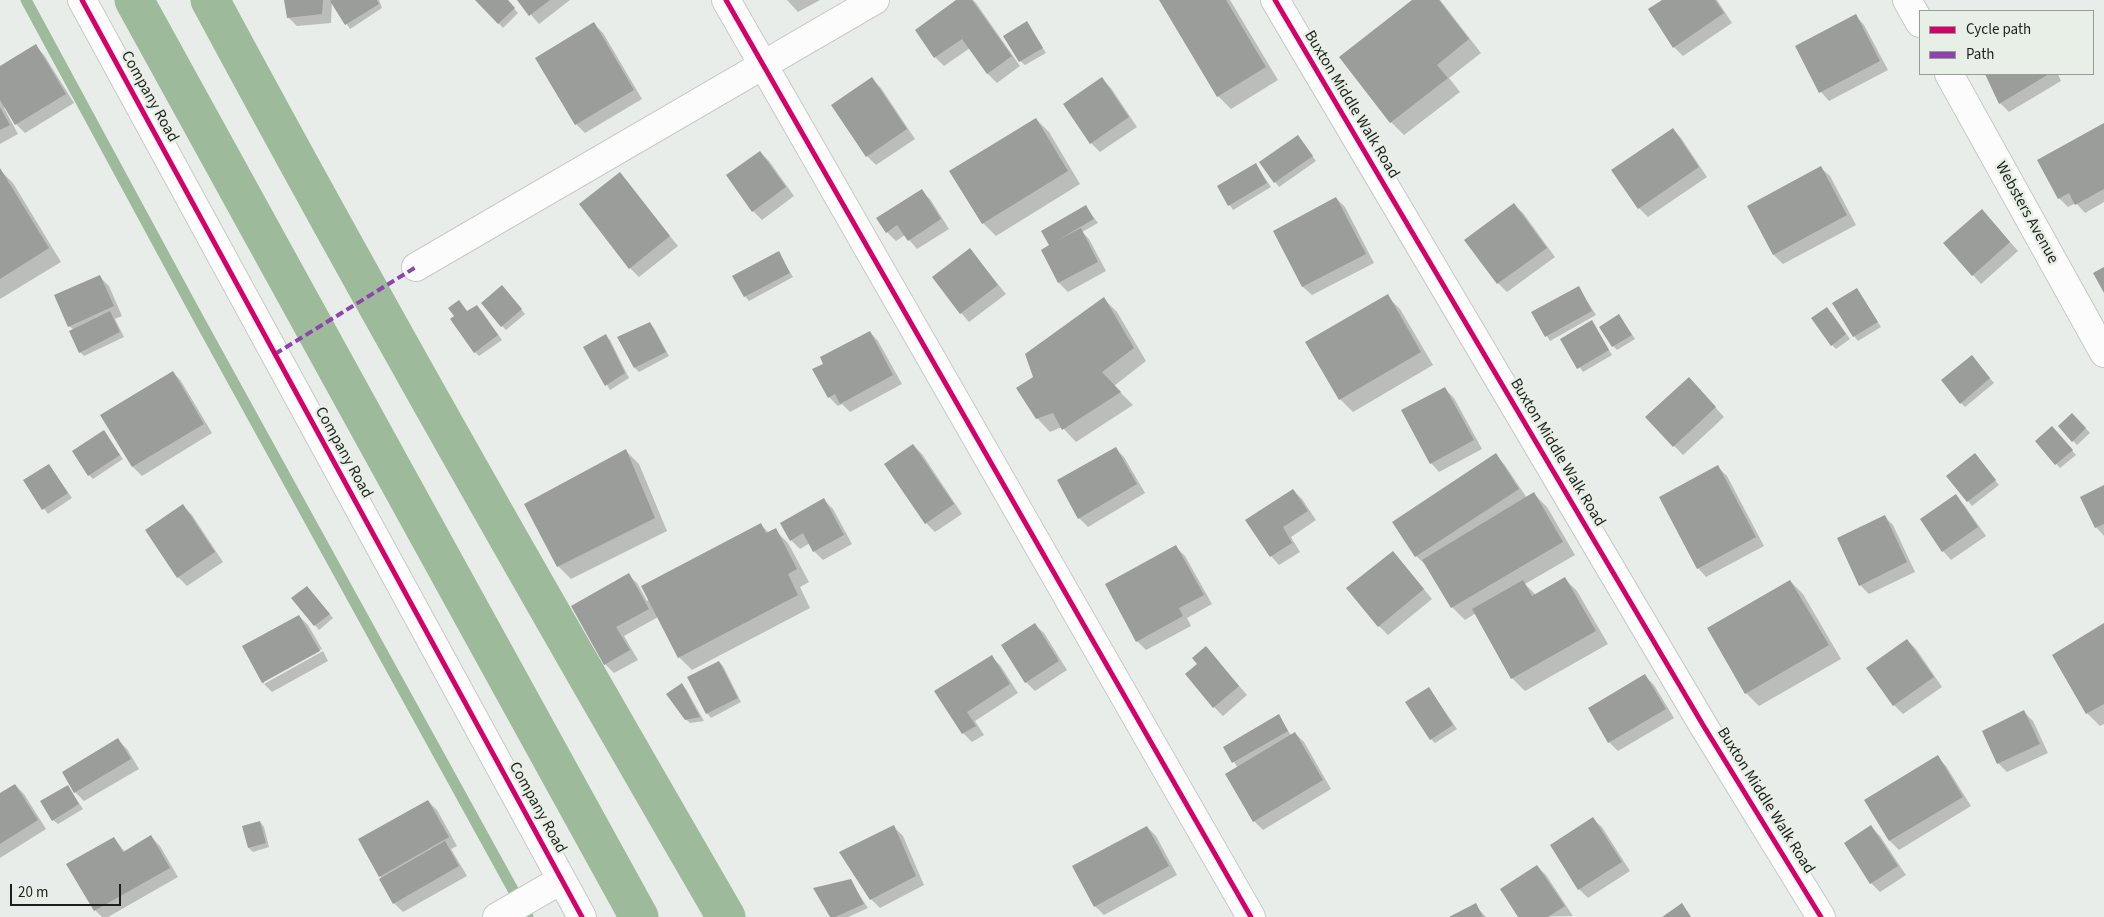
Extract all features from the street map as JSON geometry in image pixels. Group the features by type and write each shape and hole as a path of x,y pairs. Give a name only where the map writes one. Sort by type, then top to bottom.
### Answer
{"street":[{"name":"Company Road","path":"82,0 582,917"},
{"path":"726,0 1251,917"},
{"path":"416,267 876,0"},
{"name":"Buxton Middle Walk Road","path":"1275,0 1703,725 1822,917"},
{"path":"1908,0 1919,21"},
{"name":"Websters Avenue","path":"1949,75 2104,353"},
{"path":"497,917 562,880"}],"building":[{"path":"284,0 323,0 322,14 287,18"},
{"path":"377,0 379,4 345,25 330,1"},
{"path":"475,0 508,0 515,8 498,24"},
{"path":"517,0 550,0 529,16"},
{"path":"956,0 972,0 1012,56 987,74 962,39 934,58 915,30"},
{"path":"1159,0 1226,0 1266,67 1217,97"},
{"path":"1412,0 1439,0 1469,39 1437,65 1448,78 1390,123 1339,57"},
{"path":"1662,0 1715,0 1724,13 1673,48 1648,9"},
{"path":"1856,14 1880,61 1819,93 1795,46"},
{"path":"1027,21 1043,48 1019,62 1003,36"},
{"path":"594,22 634,90 575,125 535,58"},
{"path":"36,44 66,94 15,125 0,100 0,66"},
{"path":"1985,75 2047,75 1999,104"},
{"path":"872,77 907,129 866,157 831,105"},
{"path":"1102,77 1129,117 1090,144 1063,104"},
{"path":"0,107 10,125 0,130"},
{"path":"1036,118 1068,171 982,224 949,171"},
{"path":"2104,123 2104,189 2075,205 2069,193 2058,199 2037,160"},
{"path":"1673,128 1699,167 1638,209 1611,170"},
{"path":"1298,135 1313,156 1274,183 1259,162"},
{"path":"760,151 786,187 752,212 726,175"},
{"path":"1256,163 1267,183 1228,206 1217,186"},
{"path":"1821,166 1847,215 1773,255 1747,206"},
{"path":"0,168 49,248 0,279"},
{"path":"620,172 670,236 629,269 579,204"},
{"path":"922,189 941,219 908,241 897,225 886,233 876,218"},
{"path":"1336,197 1366,254 1302,287 1273,231"},
{"path":"1514,203 1547,248 1497,284 1464,240"},
{"path":"1086,205 1094,219 1056,241 1081,228 1098,262 1058,283 1041,250 1049,245 1041,231"},
{"path":"1982,209 2010,242 1972,276 1943,243"},
{"path":"970,248 998,285 960,314 932,277"},
{"path":"779,251 790,273 744,297 732,276"},
{"path":"2104,267 2104,293 2093,273"},
{"path":"100,275 114,306 68,327 54,295"},
{"path":"502,285 522,309 501,327 481,303"},
{"path":"1579,286 1592,311 1545,337 1531,312"},
{"path":"1857,288 1878,322 1853,337 1832,303"},
{"path":"1388,294 1421,352 1339,400 1305,342"},
{"path":"1104,297 1134,348 1102,372 1121,392 1062,430 1053,413 1036,419 1016,388 1033,377 1025,354"},
{"path":"459,300 467,311 477,305 498,335 474,353 450,319 454,316 448,308"},
{"path":"1827,307 1846,334 1831,346 1811,318"},
{"path":"110,311 120,332 79,353 69,331"},
{"path":"1619,314 1632,335 1612,347 1599,327"},
{"path":"1592,320 1609,350 1577,369 1560,339"},
{"path":"650,322 666,352 634,368 617,337"},
{"path":"870,331 893,375 840,404 835,394 828,398 812,369 823,364 820,357"},
{"path":"606,334 625,373 605,386 583,347"},
{"path":"1972,355 1990,378 1960,404 1941,380"},
{"path":"173,371 204,424 132,467 100,415"},
{"path":"1689,377 1716,407 1673,447 1645,417"},
{"path":"1445,387 1474,440 1430,464 1401,410"},
{"path":"2072,413 2086,428 2072,442 2058,426"},
{"path":"2052,426 2073,450 2055,465 2035,441"},
{"path":"104,430 120,455 88,476 72,451"},
{"path":"913,444 954,504 925,524 884,464"},
{"path":"1116,447 1137,484 1078,519 1057,480"},
{"path":"626,449 655,518 557,567 524,504"},
{"path":"1496,453 1519,489 1415,557 1392,522"},
{"path":"1975,453 1996,480 1967,502 1946,476"},
{"path":"49,464 68,493 42,510 23,480"},
{"path":"1718,465 1756,537 1697,569 1659,497"},
{"path":"2104,485 2104,524 2095,528 2080,497"},
{"path":"1293,489 1308,511 1283,527 1292,543 1270,557 1245,520"},
{"path":"1534,492 1563,542 1451,608 1422,560"},
{"path":"1956,494 1978,527 1942,552 1920,519"},
{"path":"824,498 844,535 813,552 803,533 790,541 780,523"},
{"path":"183,504 215,552 177,578 145,530"},
{"path":"1885,515 1907,562 1859,586 1837,538"},
{"path":"761,523 766,533 776,528 797,569 788,574 798,595 678,658 641,586"},
{"path":"1176,545 1204,595 1179,608 1183,616 1136,642 1105,584"},
{"path":"1393,551 1424,589 1378,627 1346,588"},
{"path":"629,573 649,609 616,627 630,650 604,665 571,606"},
{"path":"1565,577 1596,631 1511,679 1472,609 1523,580 1532,596"},
{"path":"1790,580 1829,645 1745,694 1707,628"},
{"path":"307,586 330,614 314,626 291,598"},
{"path":"299,615 320,651 262,683 242,646"},
{"path":"1035,623 1059,661 1025,683 1001,645"},
{"path":"2104,623 2104,704 2086,714 2052,655"},
{"path":"1907,639 1934,677 1893,706 1866,668"},
{"path":"1206,646 1239,686 1213,708 1185,674 1197,664 1192,658"},
{"path":"992,655 1010,684 967,712 976,726 962,734 934,691"},
{"path":"719,661 738,698 706,714 687,677"},
{"path":"1645,674 1666,709 1608,743 1588,708"},
{"path":"682,683 700,717 685,720 666,694"},
{"path":"1429,687 1453,725 1430,740 1405,702"},
{"path":"2024,710 2040,744 1997,764 1982,731"},
{"path":"1279,714 1288,731 1232,763 1223,747"},
{"path":"1295,732 1323,780 1253,822 1225,774"},
{"path":"118,738 131,759 74,793 62,772"},
{"path":"1938,755 1963,797 1889,841 1864,800"},
{"path":"15,784 38,820 0,844 0,793"},
{"path":"68,785 79,804 52,821 40,801"},
{"path":"428,800 449,837 379,877 358,839"},
{"path":"1593,817 1622,862 1578,890 1550,845"},
{"path":"260,821 266,843 248,848 242,826"},
{"path":"894,825 916,876 870,900 839,852"},
{"path":"1871,825 1898,866 1870,884 1844,843"},
{"path":"1147,826 1169,866 1094,907 1072,866"},
{"path":"151,835 170,868 94,911 66,864 114,837 123,852"},
{"path":"445,841 459,866 393,904 379,879"},
{"path":"1537,865 1565,906 1548,917 1518,917 1500,889"},
{"path":"851,879 864,904 835,917 830,917 813,888"},
{"path":"1476,903 1483,917 1449,917"},
{"path":"1682,903 1691,917 1662,917"}],"waterway":[{"path":"26,0 196,314 528,917"},
{"path":"134,0 639,917"},
{"path":"210,0 464,460 726,917"}],"marked path":[{"path":"275,354 416,267"}],"cycle path":[{"path":"82,0 582,917"},
{"path":"726,0 1251,917"},
{"path":"1275,0 1703,725 1821,917"}]}
